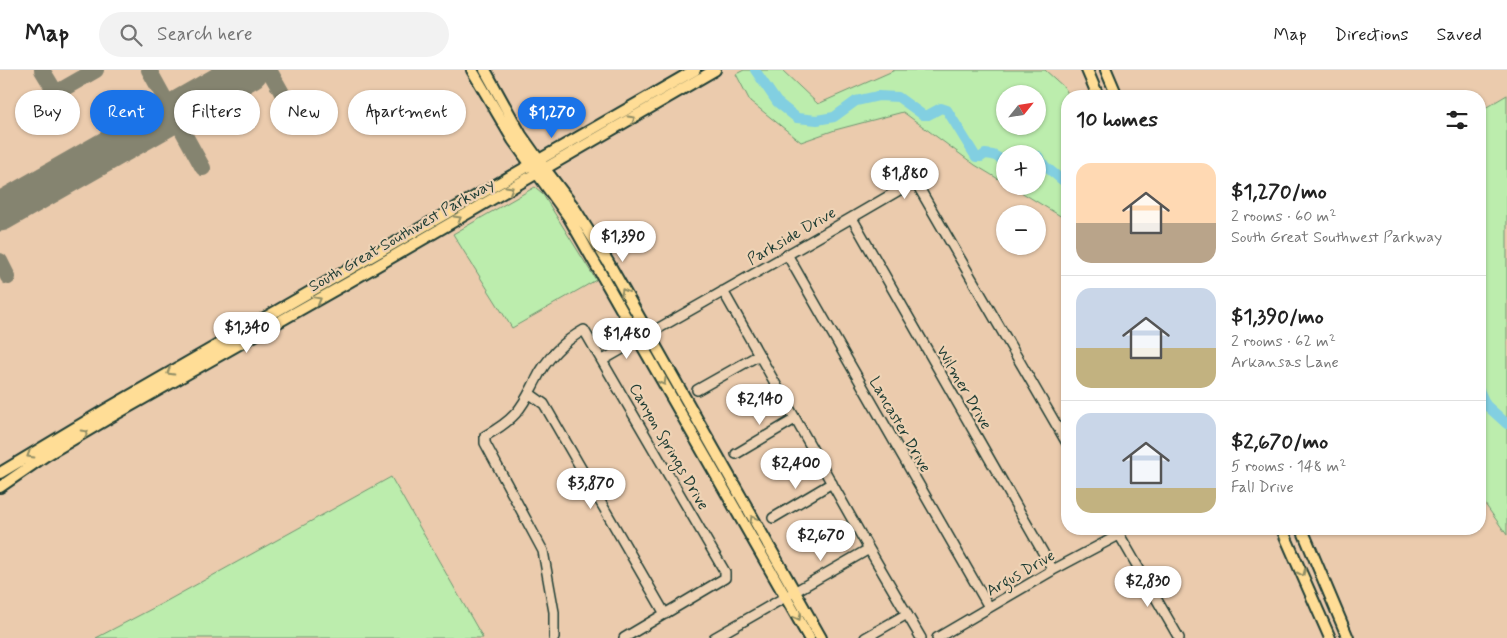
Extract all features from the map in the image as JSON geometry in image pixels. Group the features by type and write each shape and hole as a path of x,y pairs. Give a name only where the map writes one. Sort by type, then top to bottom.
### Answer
{"main road":[{"path":"472,70 513,140 574,206 608,262 644,337 790,594 821,638"},
{"path":"485,70 538,167"},
{"name":"South Great Southwest Parkway","path":"538,167 695,70"},
{"name":"South Great Southwest Parkway","path":"0,473 342,272 440,223 715,70"},
{"path":"1087,70 1095,90"},
{"path":"1106,70 1115,90"},
{"name":"South Great Southwest Parkway","path":"0,487 45,456 349,282 440,223"},
{"path":"342,272 349,282"},
{"path":"1285,535 1330,638"},
{"path":"1305,535 1348,638"},
{"path":"790,594 809,638"}],"street":[{"name":"Parkside Drive","path":"603,360 912,184 918,186 1061,433"},
{"name":"Wilmer Drive","path":"852,218 1053,570"},
{"name":"Lancaster Drive","path":"788,256 989,607"},
{"path":"723,291 921,638"},
{"name":"Canyon Springs Drive","path":"530,394 549,359 574,336 584,330 725,572 725,578 665,614"},
{"path":"697,390 759,355"},
{"path":"554,638 554,612 542,552 485,443 485,436 501,427 516,413 530,394 544,404 665,614 624,638"},
{"path":"736,454 795,419"},
{"path":"773,518 832,484"},
{"name":"Argus Drive","path":"937,638 1113,535"},
{"path":"1120,535 1179,638"},
{"path":"714,638 869,549"},
{"path":"865,638 907,614"}],"green space":[{"path":"744,70 782,70 818,104 895,70 1045,70 1066,90 1061,90 1061,216 1046,207 1046,205 1042,205 1026,195 1046,195 1046,145 996,145 996,178 975,165 903,112 835,130 801,142 750,101 736,74"},
{"path":"1507,95 1507,535 1486,505 1486,107"},
{"path":"535,187 542,193 596,280 512,328 453,234"},
{"path":"391,477 483,638 96,638 163,603"}],"waterway":[{"path":"755,70 777,102 797,118 817,120 834,117 856,101 878,96 898,97 923,115 928,115 941,108 947,110 976,157 981,157 985,154 996,156"},
{"path":"1046,167 1061,179"},
{"path":"1486,405 1507,424"}],"taxiway":[{"path":"42,70 56,93 96,70"},
{"path":"149,70 203,168"},
{"path":"269,70 280,90"},
{"path":"0,261 8,277"}],"runway":[{"path":"0,212 249,70"}]}
